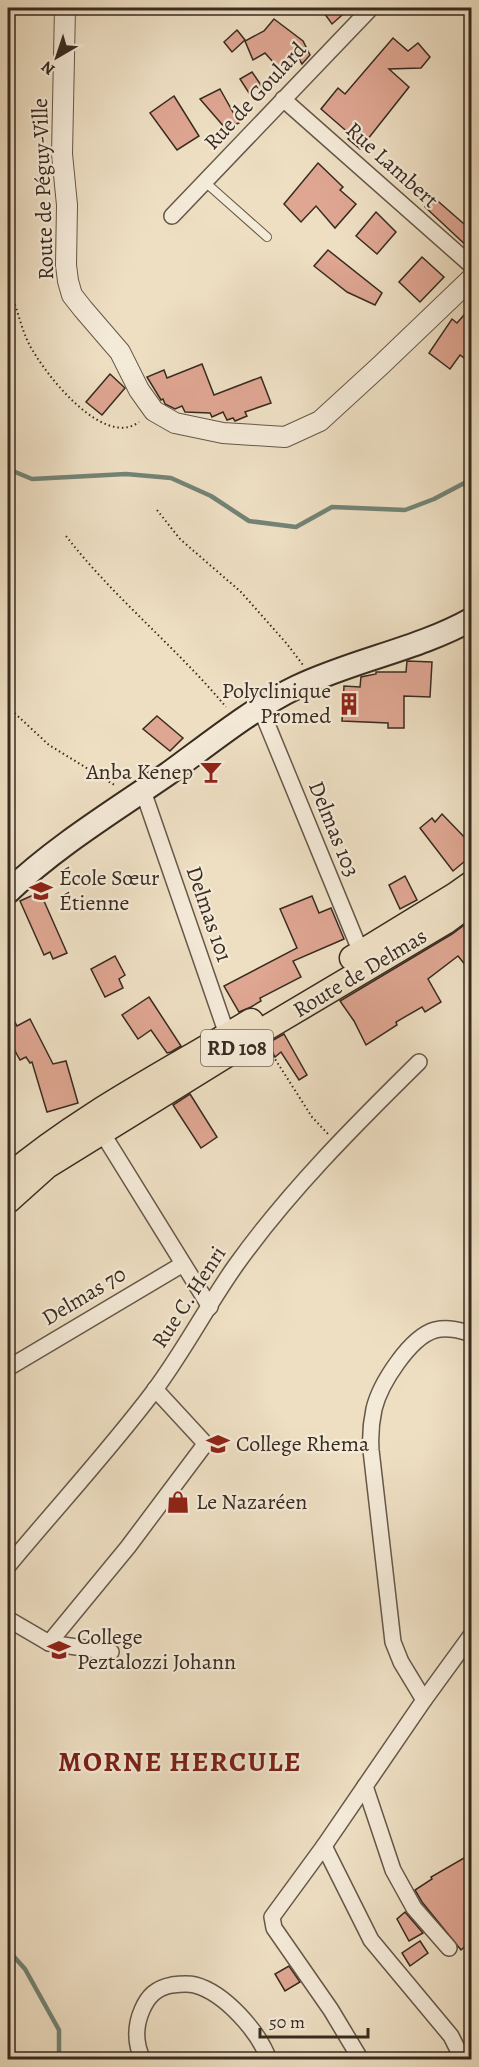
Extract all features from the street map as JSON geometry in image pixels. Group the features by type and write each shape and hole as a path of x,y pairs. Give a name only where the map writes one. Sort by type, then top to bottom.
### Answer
{"main road":[{"path":"8,892 69,842 260,707 314,680 440,633 471,619"},
{"path":"440,633 471,633"},
{"name":"Route de Delmas","path":"8,1177 34,1154 96,1114 230,1043 258,1033 471,883"},
{"name":"Route de Delmas","path":"8,1201 47,1166 230,1043 364,960 445,922 471,902"}],"street":[{"name":"Route de Péguy-Ville","path":"65,8 62,154 67,205 68,281 72,295 120,352 139,390 154,411 175,423 223,433 285,437 320,421 471,278"},
{"name":"Rue de Goulard","path":"172,216 371,8"},
{"name":"Rue Lambert","path":"283,99 471,266"},
{"name":"Delmas 103","path":"260,707 364,960"},
{"name":"Delmas 101","path":"138,794 230,1043"},
{"name":"Rue C. Henri","path":"8,1566 124,1430 155,1389 235,1267 264,1228 337,1144 419,1062"},
{"path":"101,1131 210,1307"},
{"name":"Delmas 70","path":"8,1368 183,1264"},
{"path":"424,1700 401,1662 393,1642 370,1450 370,1428 375,1406 392,1370 418,1341 432,1331 446,1329 459,1329 471,1334"},
{"path":"50,1642 128,1547 203,1447 203,1441 155,1389"},
{"path":"8,1618 50,1642 111,1652"},
{"path":"361,2060 331,2010 274,1928 272,1917 471,1634"},
{"path":"365,1786 393,1870 414,1908 449,1948"},
{"path":"324,1846 371,1940 451,2037 463,2060"},
{"path":"142,2060 136,2033 138,2018 146,2000 153,1992 183,1984 195,1985 214,1994 230,2007 246,2022 260,2041 269,2060"}],"lane":[{"path":"204,183 267,237"}],"path":[{"path":"8,288 27,341 36,357 61,389 89,415 110,426 133,426 154,411"},
{"path":"157,510 180,539 241,592 287,644 314,680"},
{"path":"66,536 90,567 161,635 240,723"},
{"path":"8,707 49,745 138,794"},
{"path":"258,1033 312,1117 337,1144"}],"building":[{"path":"330,8 350,8 332,24 324,13"},
{"path":"274,19 303,41 310,55 302,64 299,59 283,73 265,53 253,60 245,41 264,31"},
{"path":"237,30 245,40 232,52 224,42"},
{"path":"393,38 408,51 418,43 430,57 421,68 389,69 409,87 360,149 348,139 351,135 321,109 338,88 345,94"},
{"path":"252,72 261,85 249,93 240,79"},
{"path":"220,89 239,123 226,129 200,99"},
{"path":"174,96 199,136 177,150 150,113"},
{"path":"318,163 343,187 340,190 356,204 335,228 316,206 301,222 284,204"},
{"path":"432,196 471,230 471,250 425,207"},
{"path":"376,212 396,232 377,254 356,236"},
{"path":"328,250 382,293 375,305 347,292 314,266"},
{"path":"422,257 444,277 420,302 399,282"},
{"path":"471,307 471,363 460,355 450,369 429,353 452,319 457,323"},
{"path":"202,364 214,395 261,377 271,403 245,412 247,416 235,421 233,418 227,420 223,412 212,417 210,413 185,412 182,406 175,409 165,404 147,377 164,370 167,378"},
{"path":"110,374 125,388 102,415 86,402"},
{"path":"407,661 432,662 430,697 404,696 404,728 388,728 388,723 342,721 344,686 360,687 361,677 376,674 376,672 406,672"},
{"path":"157,716 183,738 170,751 143,729"},
{"path":"442,814 471,844 471,856 453,871 420,828 432,818 435,822"},
{"path":"405,876 417,900 400,909 389,885"},
{"path":"40,892 67,953 53,959 50,952 44,955 20,901"},
{"path":"312,896 319,913 331,908 344,939 293,961 301,977 260,998 261,1001 239,1012 224,986 297,948 280,909"},
{"path":"471,920 471,972 458,956 428,979 441,1002 425,1012 422,1007 396,1022 397,1025 366,1045 354,1021 340,1001 452,934"},
{"path":"115,956 125,975 119,979 123,988 105,997 91,969"},
{"path":"149,997 181,1046 171,1052 167,1053 151,1030 138,1039 122,1015"},
{"path":"8,1009 17,1026 30,1019 53,1064 66,1061 78,1103 47,1112 32,1062 30,1063 26,1057 20,1060 8,1038"},
{"path":"284,1034 307,1075 299,1080 281,1052 275,1057 268,1043"},
{"path":"190,1094 217,1137 201,1148 173,1105"},
{"path":"464,1858 471,1871 471,1941 461,1950 415,1890 432,1879 431,1877"},
{"path":"405,1912 423,1933 409,1941 397,1919"},
{"path":"420,1941 428,1953 410,1966 402,1953"},
{"path":"289,1966 300,1982 285,1991 275,1974"}],"waterway":[{"path":"8,469 32,479 126,474 171,478 211,496 249,521 296,527 332,507 405,510 434,499 472,479"},
{"path":"8,1950 25,1969 59,2030 59,2060"}],"place":[{"name":"Polyclinique Promed","path":"349,704"},
{"name":"Anba Kenep","path":"211,772"},
{"name":"École Sœur Étienne","path":"41,891"},
{"name":"College Rhema","path":"218,1444"},
{"name":"Le Nazaréen","path":"178,1502"},
{"name":"College Peztalozzi Johann","path":"59,1650"}],"district":[{"name":"MORNE HERCULE","path":"180,1762"}]}
